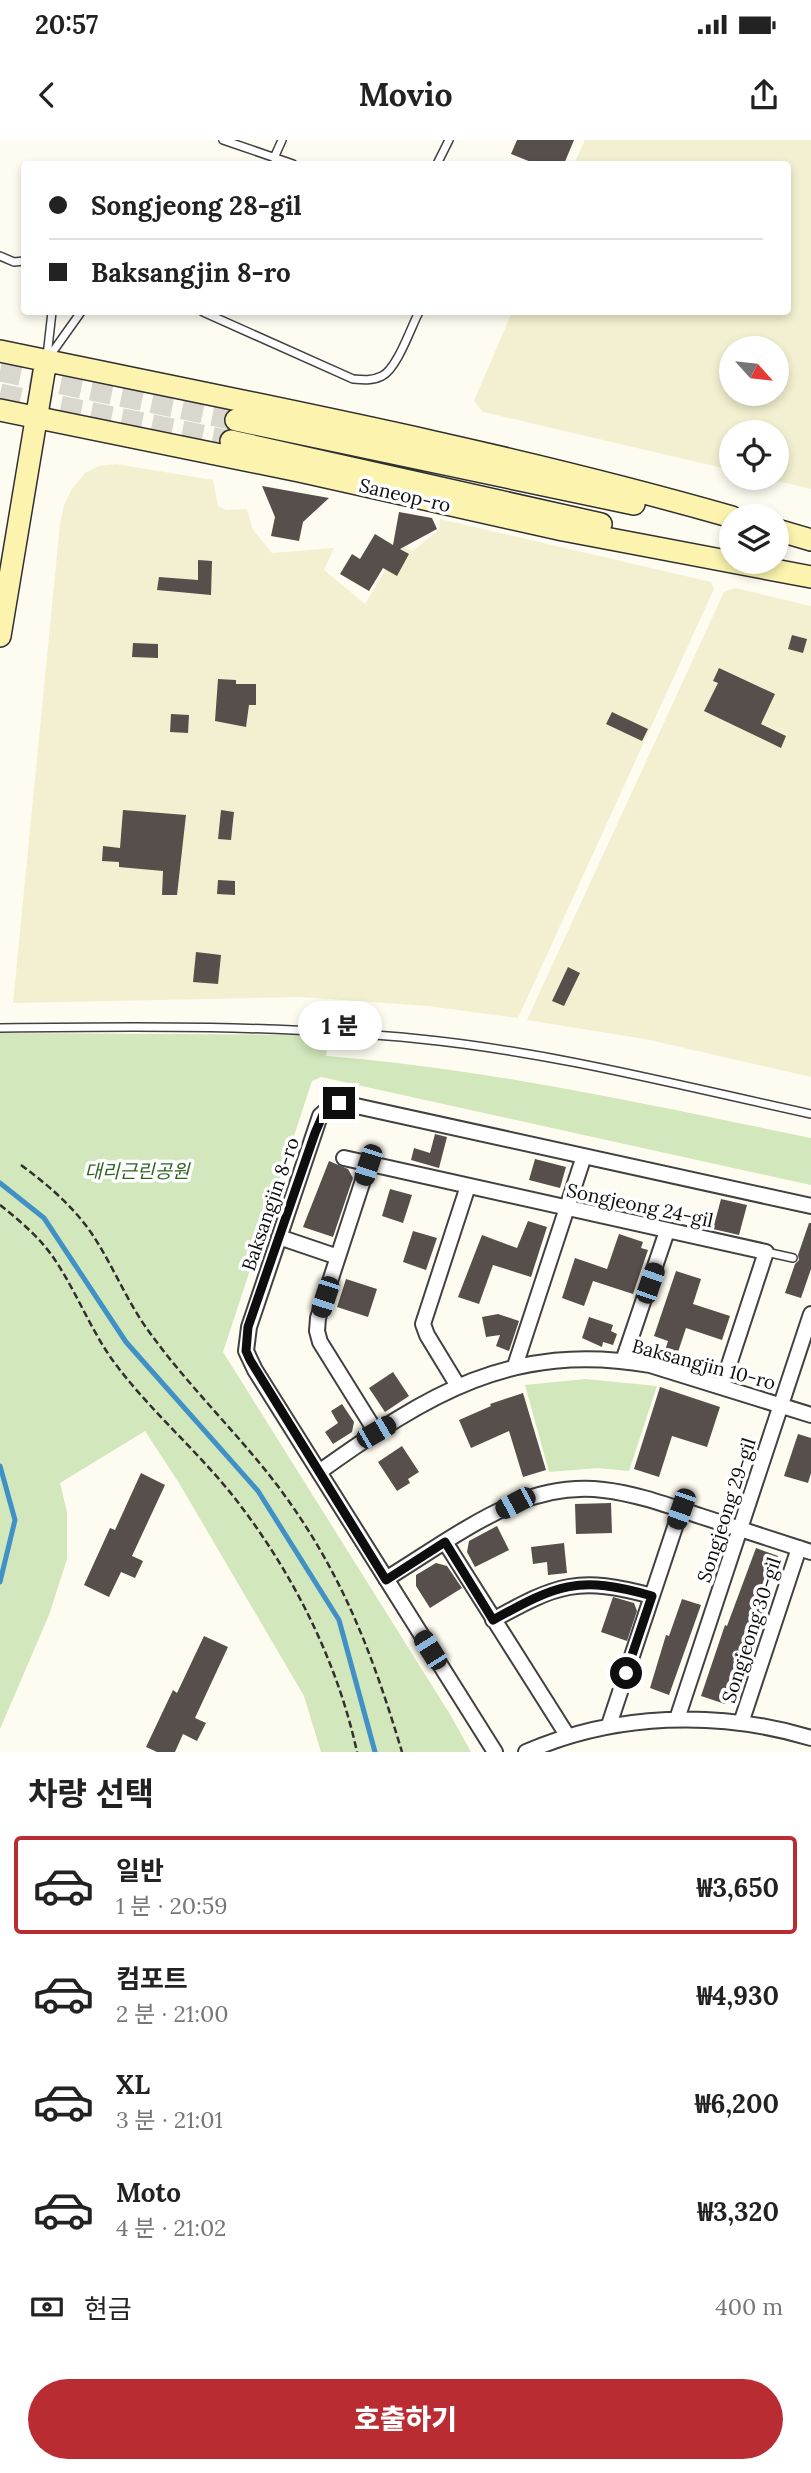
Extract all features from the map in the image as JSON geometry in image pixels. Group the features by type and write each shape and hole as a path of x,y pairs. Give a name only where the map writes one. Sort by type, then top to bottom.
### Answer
{"main road":[{"path":"0,351 453,445 578,475 719,513"},
{"path":"0,636 46,360"},
{"name":"Saneop-ro","path":"0,410 299,471 563,530 811,575"},
{"name":"Saneop-ro","path":"236,420 719,523"},
{"name":"Saneop-ro","path":"230,441 719,552"},
{"path":"789,534 811,542"},
{"path":"789,538 811,542"},
{"name":"Saneop-ro","path":"789,569 811,575"}],"street":[{"name":"Baksangjin 8-ro","path":"492,1748 255,1370 246,1351 248,1327 320,1116 325,1110 339,1103 811,1206"},
{"path":"515,1366 584,1156"},
{"name":"Songjeong 24-gil","path":"344,1158 766,1252"},
{"path":"368,1165 318,1318 317,1331 320,1342 376,1432"},
{"path":"458,1386 423,1324 468,1186"},
{"path":"623,1361 667,1231"},
{"path":"279,1237 338,1256"},
{"path":"722,1386 766,1252"},
{"name":"Songjeong 29-gil","path":"677,1719 811,1314"},
{"name":"Baksangjin 10-ro","path":"319,1472 376,1432 458,1386 515,1366 576,1360 623,1361 650,1365 811,1415"},
{"path":"386,1580 445,1542 515,1503 565,1491 590,1489 648,1497 805,1550"},
{"path":"609,1725 681,1509"},
{"path":"445,1542 567,1735"},
{"name":"Songjeong 30-gil","path":"741,1723 805,1550"},
{"path":"493,1620 544,1593 579,1585 617,1587 652,1596"},
{"path":"526,1752 567,1735 609,1725 677,1719 741,1723 811,1738"}],"lane":[{"path":"223,140 284,161"},
{"path":"274,158 282,140"},
{"path":"439,161 449,140"},
{"path":"0,256 21,266"},
{"path":"14,262 21,261"},
{"path":"46,360 52,315"},
{"path":"46,360 79,315"},
{"path":"210,315 353,379 369,380 385,375 391,367 417,315"},
{"path":"0,1028 251,1028 421,1039 575,1064 811,1114"},
{"path":"766,1252 793,1258"}],"path":[{"path":"21,1164 53,1189 75,1211 92,1234 144,1325 277,1485 309,1532 352,1608 402,1752"},
{"path":"0,1206 40,1240 53,1257 109,1356 239,1504 266,1543 316,1631 333,1670 357,1752"}],"shaded area":[{"path":"585,140 811,140 811,489 789,484 789,420 719,420 719,467 483,412 474,401 511,315 791,315 791,161 575,161"},
{"path":"116,464 213,480 218,506 226,510 247,509 253,530 272,553 334,548 324,570 365,604 400,545 413,551 439,530 440,519 711,582 714,589 518,1018 428,1006 299,997 13,1003 60,524 64,505 85,473 99,466"},
{"path":"735,588 811,606 811,1077 645,1039 527,1020 724,592"}],"green space":[{"name":"대리근린공원","path":"0,1033 329,1035 326,1056 509,1079 811,1138 811,1185 321,1077 312,1081 223,1352 471,1752 321,1752 304,1696 179,1483 145,1431 60,1483 67,1512 67,1559 49,1615 0,1729"},
{"path":"585,1379 657,1386 629,1471 598,1468 549,1472 525,1385"}],"building":[{"path":"517,140 574,140 565,161 528,161 511,154"},
{"path":"262,486 329,498 303,522 299,541 271,536 275,517"},
{"path":"399,512 432,518 437,529 400,549 409,554 397,576 383,568 369,591 340,574 352,554 360,559 375,534 393,545"},
{"path":"198,560 212,561 211,595 157,590 159,577 198,580"},
{"path":"792,635 807,639 803,653 788,649"},
{"path":"133,643 158,644 158,658 132,657"},
{"path":"719,668 775,694 761,724 786,736 781,748 704,711 718,683 713,681"},
{"path":"218,679 236,680 236,684 256,684 256,705 249,705 246,727 215,721"},
{"path":"612,712 648,729 642,741 606,724"},
{"path":"171,714 189,715 188,733 170,732"},
{"path":"123,810 186,815 177,895 162,895 163,871 119,867 119,862 102,861 103,846 120,848"},
{"path":"221,810 234,812 231,840 218,839"},
{"path":"218,880 235,881 235,895 217,894"},
{"path":"196,952 221,955 218,984 193,982"},
{"path":"568,967 580,973 564,1006 552,1001"},
{"path":"435,1134 447,1137 439,1168 411,1160 414,1148 430,1153"},
{"path":"535,1159 566,1167 560,1188 529,1180"},
{"path":"329,1161 348,1169 353,1178 333,1237 303,1227"},
{"path":"390,1189 412,1195 403,1223 382,1216"},
{"path":"721,1199 747,1205 739,1235 713,1229"},
{"path":"528,1221 547,1227 531,1277 493,1265 479,1304 458,1297 482,1235 517,1248"},
{"path":"809,1223 811,1269 801,1298 785,1293 795,1264 799,1260 798,1255"},
{"path":"413,1231 437,1238 426,1270 403,1262"},
{"path":"619,1234 643,1242 641,1248 648,1250 633,1294 593,1281 584,1306 562,1298 575,1258 607,1269"},
{"path":"676,1271 701,1279 693,1304 730,1316 722,1340 686,1328 676,1358 664,1354 668,1341 654,1336"},
{"path":"346,1279 377,1289 368,1317 337,1307"},
{"path":"498,1314 519,1321 509,1351 496,1346 500,1335 486,1337 482,1317"},
{"path":"589,1317 613,1325 611,1331 617,1334 613,1345 603,1342 602,1347 582,1338"},
{"path":"393,1372 409,1396 385,1412 369,1388"},
{"path":"660,1387 720,1407 707,1447 672,1436 659,1477 634,1469"},
{"path":"523,1393 546,1470 523,1477 509,1431 471,1448 459,1420 491,1406 490,1404"},
{"path":"342,1404 354,1422 352,1432 333,1444 325,1432 338,1423 331,1411"},
{"path":"798,1434 811,1438 811,1473 808,1483 784,1476"},
{"path":"402,1446 419,1472 408,1479 410,1483 397,1491 378,1462"},
{"path":"141,1473 165,1485 132,1556 143,1561 135,1578 121,1572 109,1597 84,1585 110,1528 115,1530"},
{"path":"611,1503 612,1533 576,1534 575,1504"},
{"path":"497,1526 509,1550 475,1567 467,1552 469,1541"},
{"path":"564,1543 567,1573 548,1575 547,1562 533,1564 531,1547"},
{"path":"756,1548 778,1556 765,1595 769,1596 753,1650 742,1646 733,1670 731,1679 743,1683 737,1699 728,1696 725,1704 701,1696 725,1625 727,1626"},
{"path":"436,1563 447,1566 462,1588 430,1608 416,1586 416,1575"},
{"path":"613,1597 634,1603 637,1611 627,1641 601,1632"},
{"path":"682,1599 701,1605 669,1695 650,1688 666,1635 669,1636"},
{"path":"204,1636 228,1647 195,1718 206,1723 197,1741 183,1734 175,1752 157,1752 146,1747 173,1690 177,1693"}],"waterway":[{"path":"0,1183 44,1218 126,1342 258,1491 339,1620 375,1752"},
{"path":"0,1466 15,1520 0,1582"}],"tunnel":[{"path":"0,371 236,420"},
{"path":"0,394 231,441"}],"route":[{"path":"339,1103 332,1105 320,1116 248,1327 246,1351 255,1370 386,1580 445,1542 493,1620 544,1593 579,1585 599,1584 652,1596 626,1673"}]}
